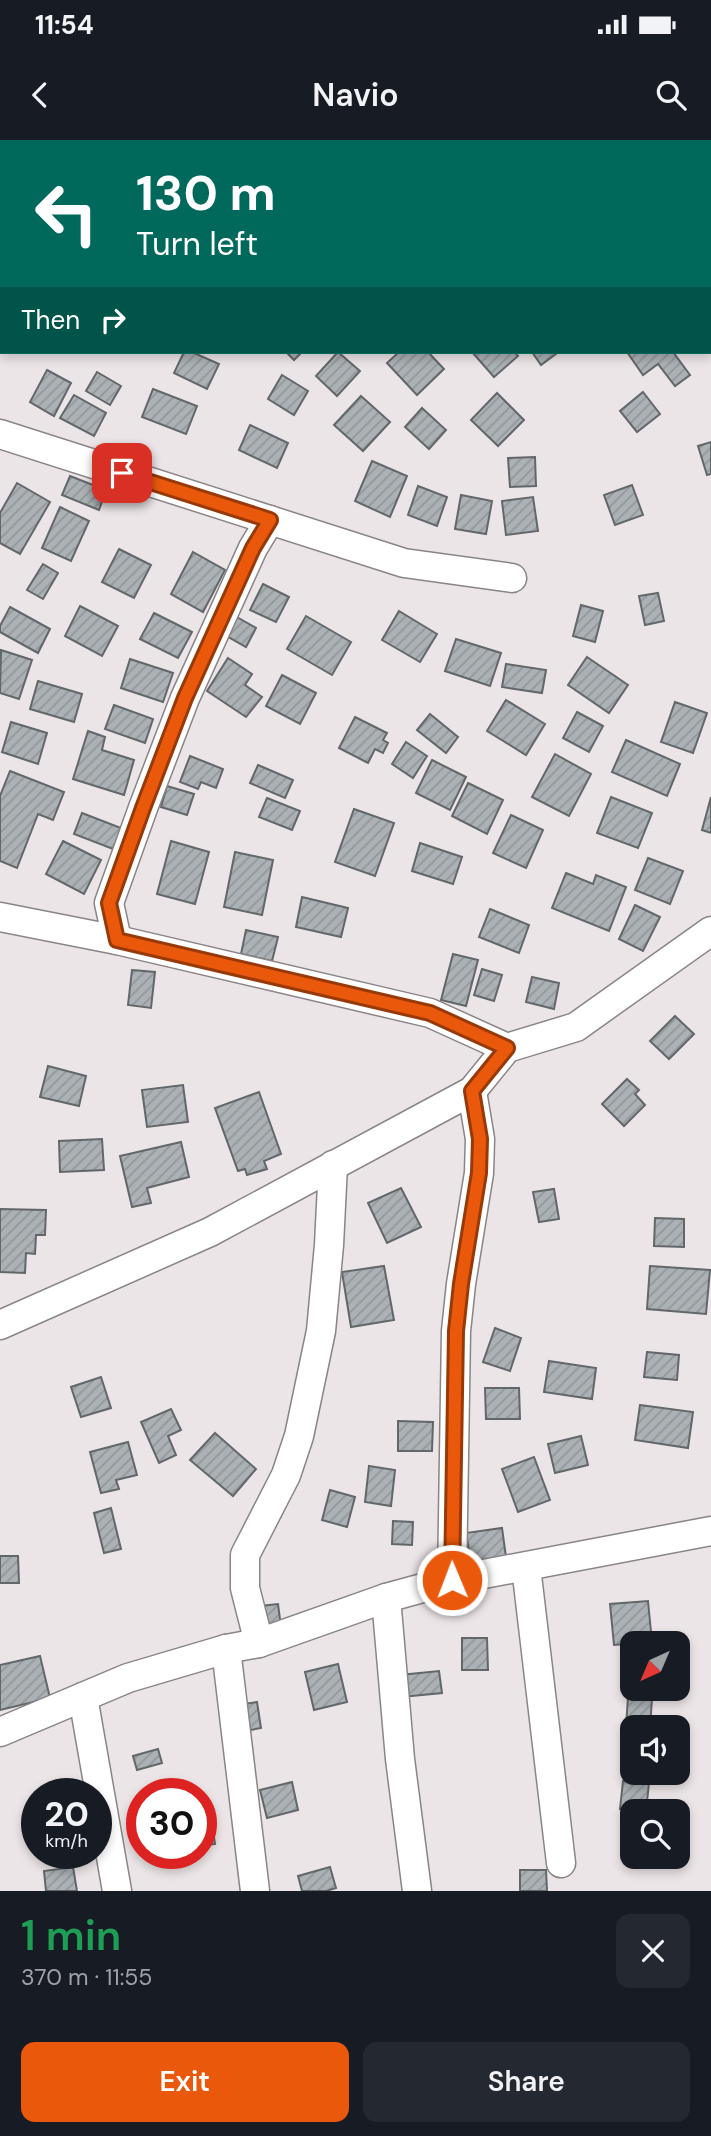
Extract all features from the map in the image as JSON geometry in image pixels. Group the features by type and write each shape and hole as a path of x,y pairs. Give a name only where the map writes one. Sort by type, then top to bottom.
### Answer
{"street":[{"path":"0,434 404,563 512,578"},
{"path":"117,940 109,903 143,808 185,698 253,548 270,520"},
{"path":"0,917 117,940 430,1013 507,1048"},
{"path":"0,1325 211,1232 472,1091 507,1048 576,1027 711,932"},
{"path":"452,1580 456,1331 480,1161 480,1139 472,1091"},
{"path":"259,1643 245,1588 245,1555 286,1475 299,1436 321,1331 333,1165"},
{"path":"0,1732 128,1678 226,1649 259,1643 386,1598 452,1580 711,1531"},
{"path":"526,1567 561,1863"},
{"path":"386,1598 400,1759 417,1891"},
{"path":"226,1649 256,1891"},
{"path":"83,1697 117,1891"}],"building":[{"path":"183,354 196,354 219,364 207,389 174,373"},
{"path":"288,354 300,354 294,360"},
{"path":"336,354 340,354 360,371 337,396 316,376"},
{"path":"397,354 430,354 444,369 417,395 387,363"},
{"path":"474,354 518,356 494,377"},
{"path":"533,354 556,354 541,365"},
{"path":"628,354 674,354 690,375 675,386 658,364 643,375"},
{"path":"47,370 71,383 54,416 30,402"},
{"path":"97,372 121,386 110,405 86,391"},
{"path":"282,375 308,391 294,415 268,399"},
{"path":"153,389 197,406 186,434 142,417"},
{"path":"643,392 660,414 637,432 620,411"},
{"path":"497,393 524,420 498,446 471,420"},
{"path":"74,395 106,413 94,436 60,418"},
{"path":"361,396 390,422 363,451 334,425"},
{"path":"422,408 446,430 429,449 405,427"},
{"path":"250,425 288,443 277,468 239,450"},
{"path":"711,442 711,474 707,475 698,446"},
{"path":"535,457 536,486 510,487 508,458"},
{"path":"372,461 407,476 390,517 355,501"},
{"path":"70,476 106,490 99,510 62,495"},
{"path":"17,483 50,502 20,554 0,543 0,513"},
{"path":"632,485 643,515 615,525 604,495"},
{"path":"418,486 447,497 437,526 408,515"},
{"path":"461,495 492,501 486,534 455,529"},
{"path":"533,497 538,531 506,535 502,501"},
{"path":"60,507 89,521 71,561 42,548"},
{"path":"119,549 151,565 134,598 102,582"},
{"path":"193,552 225,570 203,612 171,594"},
{"path":"43,564 58,573 43,599 27,590"},
{"path":"263,584 289,597 276,622 250,610"},
{"path":"658,593 664,621 645,625 639,596"},
{"path":"581,605 603,611 595,642 573,636"},
{"path":"80,606 118,626 102,656 65,636"},
{"path":"10,607 50,629 38,653 0,632 0,626"},
{"path":"399,611 437,634 420,662 382,640"},
{"path":"154,613 192,632 178,658 140,639"},
{"path":"235,616 256,628 246,647 225,635"},
{"path":"306,616 351,642 332,675 287,649"},
{"path":"456,639 501,653 490,686 445,671"},
{"path":"1,650 32,660 19,699 0,693"},
{"path":"587,657 628,685 609,713 568,685"},
{"path":"228,658 252,674 245,685 262,697 246,717 207,691"},
{"path":"130,659 173,673 163,702 121,688"},
{"path":"506,664 546,670 542,693 502,687"},
{"path":"282,675 316,693 300,724 266,706"},
{"path":"38,681 82,694 74,722 30,709"},
{"path":"506,700 545,724 526,755 487,731"},
{"path":"675,702 707,713 693,753 661,742"},
{"path":"114,705 153,719 145,743 105,729"},
{"path":"577,712 603,726 589,752 563,738"},
{"path":"430,714 458,737 446,753 417,730"},
{"path":"355,717 387,733 383,740 388,743 383,753 375,749 368,763 339,748"},
{"path":"11,722 47,733 38,764 2,752"},
{"path":"88,731 105,737 102,750 134,760 124,795 73,779"},
{"path":"626,740 680,764 667,796 612,772"},
{"path":"406,742 427,756 413,778 392,764"},
{"path":"555,754 591,774 569,816 532,797"},
{"path":"190,756 223,769 216,788 201,782 198,789 180,782"},
{"path":"432,760 466,777 450,810 416,793"},
{"path":"258,765 293,780 285,798 250,783"},
{"path":"10,771 64,792 53,820 38,814 17,868 0,861 0,796"},
{"path":"468,783 503,800 487,834 452,816"},
{"path":"167,786 194,794 187,815 161,807"},
{"path":"611,797 652,813 638,848 597,833"},
{"path":"711,797 711,833 702,830"},
{"path":"267,798 300,811 292,830 259,817"},
{"path":"354,809 394,823 375,876 335,862"},
{"path":"82,813 121,828 113,849 74,834"},
{"path":"511,815 543,830 526,868 493,853"},
{"path":"63,841 101,860 84,894 46,874"},
{"path":"171,841 209,852 195,904 157,894"},
{"path":"420,843 462,857 453,884 412,871"},
{"path":"235,852 273,860 262,915 224,907"},
{"path":"648,858 683,871 670,904 635,890"},
{"path":"566,873 593,884 596,875 626,887 609,931 552,908"},
{"path":"302,897 348,908 341,937 296,927"},
{"path":"635,905 660,917 643,951 619,939"},
{"path":"490,909 529,925 519,953 479,937"},
{"path":"246,930 278,937 272,961 241,954"},
{"path":"453,954 478,960 466,1006 441,1000"},
{"path":"482,969 502,975 494,1001 474,995"},
{"path":"132,970 155,972 151,1008 128,1005"},
{"path":"532,977 559,983 554,1009 526,1002"},
{"path":"675,1016 694,1034 669,1059 650,1041"},
{"path":"48,1066 86,1076 79,1106 40,1097"},
{"path":"627,1079 639,1090 635,1094 645,1105 624,1126 602,1104"},
{"path":"183,1085 188,1122 147,1127 142,1090"},
{"path":"259,1092 281,1154 264,1161 267,1169 247,1175 245,1169 238,1171 215,1108"},
{"path":"102,1139 104,1170 60,1172 59,1141"},
{"path":"181,1142 189,1177 147,1188 151,1203 132,1207 120,1156"},
{"path":"401,1188 421,1227 387,1243 368,1203"},
{"path":"554,1189 559,1219 539,1222 533,1192"},
{"path":"0,1209 46,1210 45,1235 36,1235 35,1254 26,1253 25,1273 0,1272"},
{"path":"655,1218 684,1219 684,1247 654,1246"},
{"path":"384,1266 394,1320 351,1327 342,1272"},
{"path":"650,1266 710,1270 706,1314 647,1309"},
{"path":"495,1328 521,1338 510,1371 483,1362"},
{"path":"647,1352 679,1355 677,1380 644,1377"},
{"path":"549,1361 596,1368 592,1399 544,1392"},
{"path":"101,1377 111,1408 81,1417 71,1387"},
{"path":"485,1388 519,1388 520,1419 486,1419"},
{"path":"640,1405 693,1412 688,1448 635,1440"},
{"path":"171,1409 181,1430 168,1436 176,1455 159,1463 141,1422"},
{"path":"398,1421 433,1422 432,1451 398,1451"},
{"path":"215,1433 256,1469 233,1496 190,1460"},
{"path":"581,1436 588,1465 555,1473 548,1444"},
{"path":"128,1442 137,1475 116,1480 119,1489 101,1493 90,1452"},
{"path":"534,1457 550,1500 518,1512 502,1469"},
{"path":"369,1466 395,1470 391,1506 365,1502"},
{"path":"330,1490 355,1497 347,1527 322,1520"},
{"path":"111,1508 121,1549 104,1553 94,1513"},
{"path":"393,1521 413,1522 412,1545 392,1544"},
{"path":"502,1528 506,1557 471,1562 466,1533"},
{"path":"0,1556 18,1556 19,1583 0,1583"},
{"path":"648,1601 651,1631 620,1631 620,1645 614,1645 610,1604"},
{"path":"278,1604 281,1627 263,1629 260,1606"},
{"path":"462,1638 487,1638 488,1670 462,1670"},
{"path":"40,1656 50,1698 0,1710 0,1665"},
{"path":"338,1664 347,1702 314,1710 305,1672"},
{"path":"439,1671 442,1693 402,1697 400,1675"},
{"path":"628,1701 652,1701 651,1715 627,1715"},
{"path":"257,1702 261,1728 240,1732 236,1705"},
{"path":"158,1749 162,1763 137,1770 133,1756"},
{"path":"292,1782 298,1810 267,1818 260,1790"},
{"path":"623,1785 649,1785 647,1799 621,1799"},
{"path":"330,1867 336,1888 326,1891 302,1891 298,1876"},
{"path":"73,1869 77,1891 46,1891 44,1871"},
{"path":"520,1870 546,1870 547,1891 520,1891"}],"route":[{"path":"122,473 270,520 253,548 185,698 143,808 109,903 117,940 430,1013 507,1048 472,1091 480,1139 479,1173 456,1331 452,1580"}]}
